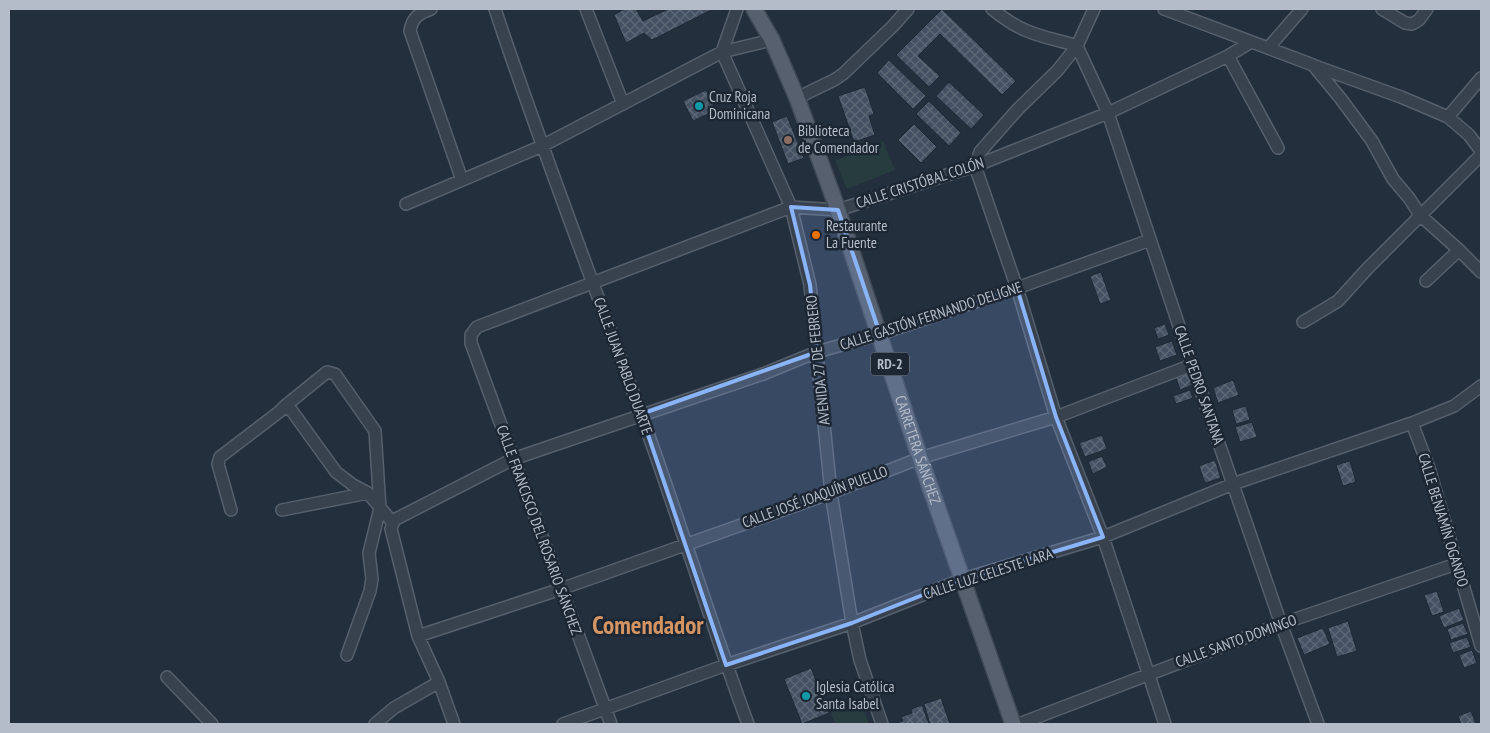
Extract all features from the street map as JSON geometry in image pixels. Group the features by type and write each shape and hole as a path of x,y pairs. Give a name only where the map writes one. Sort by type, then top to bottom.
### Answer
{"main road":[{"name":"CARRETERA SÁNCHEZ","path":"754,9 772,40 838,210 920,458 1013,724"}],"street":[{"path":"431,9 422,12 415,18 411,23 410,31 462,180"},
{"name":"CALLE JUAN PABLO DUARTE","path":"495,9 542,146 641,414 687,544 726,665 748,724"},
{"path":"586,9 623,104"},
{"path":"722,52 737,9"},
{"path":"796,98 843,74 888,32 908,9"},
{"path":"992,9 1009,22 1026,31 1078,46"},
{"path":"1094,9 1078,46 1057,71 1018,109 980,152 975,166 1017,288 1056,417 1103,537 1165,724"},
{"path":"1164,9 1401,97 1448,117 1469,135 1481,153 1338,301 1303,322"},
{"path":"1269,47 1302,9"},
{"path":"1382,9 1405,23 1412,24 1419,20 1427,9"},
{"path":"406,204 542,146 722,52 772,40"},
{"name":"CALLE CRISTÓBAL COLÓN","path":"471,335 477,327 792,207 838,210 975,166 1108,113 1228,56 1251,42"},
{"name":"CALLE PEDRO SANTANA","path":"1078,46 1108,113 1281,624 1318,724"},
{"name":"AVENIDA 27 DE FEBRERO","path":"722,52 792,207 810,285 831,493 852,624 860,660 882,724"},
{"path":"1228,56 1278,148"},
{"path":"1313,65 1372,141 1393,179 1420,215 1481,272"},
{"path":"1448,117 1481,78"},
{"name":"CALLE GASTÓN FERNANDO DELIGNE","path":"393,523 401,516 513,460 641,414 763,374 817,352 880,334 1017,288 1150,240"},
{"path":"1426,281 1459,250"},
{"name":"CALLE FRANCISCO DEL ROSARIO SÁNCHEZ","path":"471,335 471,343 513,460 611,724"},
{"name":"CALLE JOSÉ JOAQUÍN PUELLO","path":"418,636 831,493 920,458 1056,417 1192,365"},
{"path":"231,510 218,464 220,458 326,372 335,374 375,432 380,508 369,553 372,580 370,591 347,655"},
{"name":"CALLE LUZ CELESTE LARA","path":"563,724 726,665 852,624 963,579 1103,537 1233,484 1412,423 1454,406 1481,386"},
{"path":"284,406 292,411 336,472 352,486 368,493 393,523 391,529 418,636 439,682 454,724"},
{"name":"CALLE BENJAMÍN OGANDO","path":"1412,423 1429,468 1481,646"},
{"path":"282,510 368,493"},
{"name":"CALLE SANTO DOMINGO","path":"1019,724 1281,624 1456,564"},
{"path":"168,677 212,724"},
{"path":"374,724 394,708 439,682"}],"highlighted area":[{"path":"791,207 838,210 880,334 1017,288 1056,417 1103,537 963,579 852,623 726,665 641,414 817,352 810,285"}],"green space":[{"path":"883,141 895,170 847,189 835,161"},
{"path":"861,703 869,724 835,724 831,713"}],"building":[{"path":"624,9 636,9 643,21 668,9 713,9 652,40 644,33 626,43 614,15"},
{"path":"942,9 1016,81 1002,95 940,34 918,56 940,76 929,87 896,55"},
{"path":"889,60 926,96 913,109 877,73"},
{"path":"949,82 984,115 971,129 936,96"},
{"path":"865,87 874,114 869,116 875,135 854,142 838,96"},
{"name":"Cruz Roja Dominicana","path":"706,90 716,110 693,121 683,101"},
{"path":"929,101 961,133 949,146 916,114"},
{"name":"Biblioteca de Comendador","path":"787,116 804,158 788,164 772,122"},
{"path":"914,124 937,147 921,163 898,140"},
{"path":"1101,272 1111,300 1100,304 1090,276"},
{"path":"1165,324 1169,335 1158,339 1154,328"},
{"path":"1172,341 1177,355 1160,361 1155,347"},
{"path":"1188,373 1192,385 1180,390 1176,378"},
{"path":"1233,380 1239,395 1218,403 1213,388"},
{"path":"1190,390 1193,398 1176,404 1173,396"},
{"path":"1246,406 1250,420 1236,424 1232,410"},
{"path":"1252,422 1257,437 1240,442 1235,427"},
{"path":"1102,435 1107,449 1085,457 1079,443"},
{"path":"1102,456 1107,467 1093,474 1088,462"},
{"path":"1215,460 1221,478 1205,483 1199,466"},
{"path":"1350,461 1356,482 1343,486 1336,465"},
{"path":"1437,591 1444,612 1432,616 1424,595"},
{"path":"1459,608 1464,620 1444,628 1439,616"},
{"path":"1348,621 1357,651 1337,657 1328,628"},
{"path":"1463,623 1468,634 1451,640 1447,629"},
{"path":"1323,628 1330,644 1304,655 1297,638"},
{"path":"1467,637 1471,647 1453,653 1449,643"},
{"path":"1472,650 1477,663 1464,668 1459,655"},
{"name":"Iglesia Católica Santa Isabel","path":"811,668 829,713 802,724 784,679"},
{"path":"941,698 950,724 930,724 924,704"},
{"path":"922,705 929,724 892,724 903,721 901,717 912,713 911,709"},
{"path":"1471,711 1476,724 1461,724 1458,716"}],"place":[{"name":"Cruz Roja Dominicana","path":"699,106"},
{"name":"Biblioteca de Comendador","path":"788,140"},
{"name":"Restaurante La Fuente","path":"816,235"},
{"name":"Iglesia Católica Santa Isabel","path":"806,696"}],"district":[{"name":"Comendador","path":"648,625"}]}
